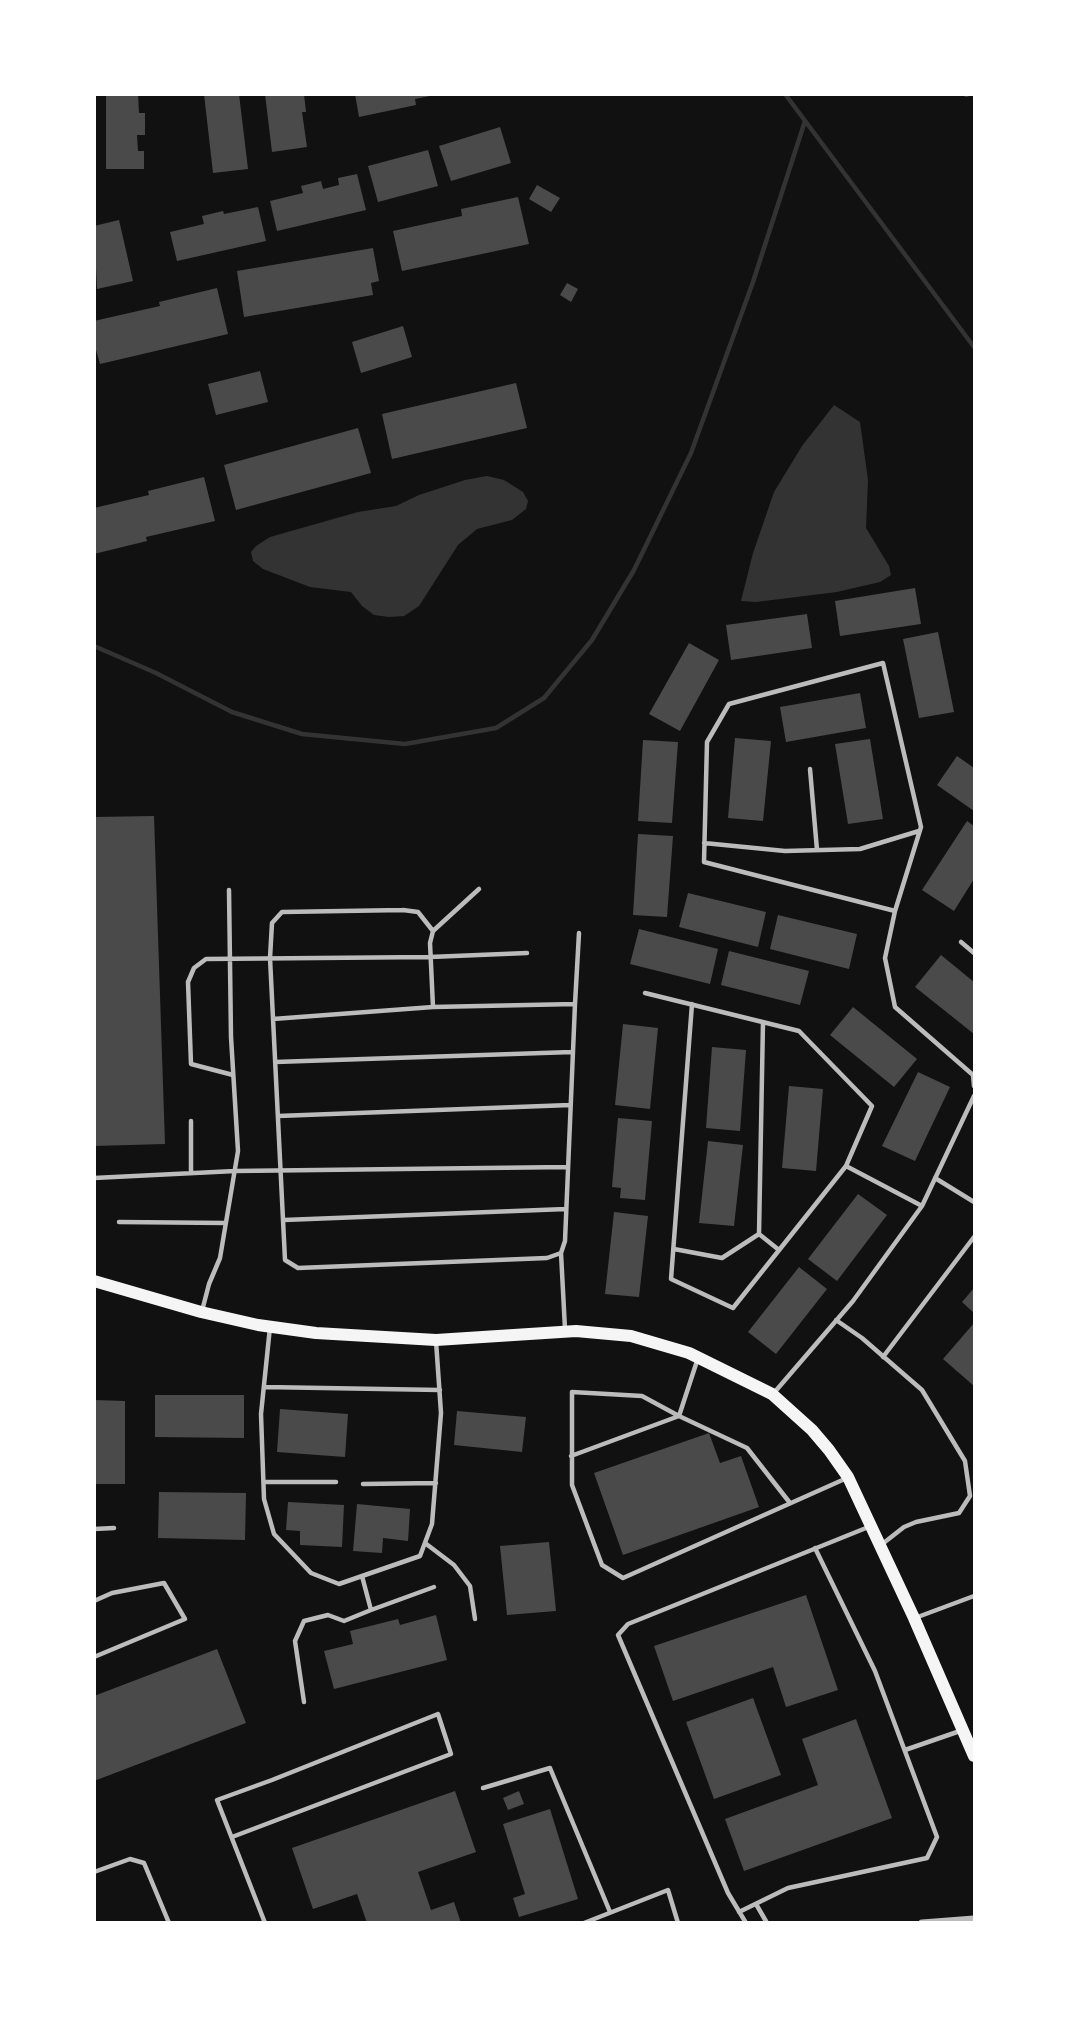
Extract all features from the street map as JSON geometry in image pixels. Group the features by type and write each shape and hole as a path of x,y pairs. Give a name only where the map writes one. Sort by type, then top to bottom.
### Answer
{"main road":[{"path":"94,1281 201,1312 270,1327 436,1340 565,1332 631,1336 698,1356 772,1394 812,1430 848,1477 975,1756"}],"street":[{"path":"922,1923 975,1919"}],"lane":[{"path":"895,911 704,862 707,742 729,704 883,663 921,827 895,911 885,958 895,1007 974,1074 975,1086"},
{"path":"810,769 817,850"},
{"path":"704,843 785,851 860,849 919,831"},
{"path":"433,1007 430,943 433,931 479,889"},
{"path":"201,1312 220,1258 238,1151 233,1075 229,890"},
{"path":"433,931 418,912 282,912 272,923 270,958 285,1260 298,1268 547,1258 561,1253"},
{"path":"565,1332 561,1253 565,1241 579,933"},
{"path":"961,942 975,953"},
{"path":"233,1075 191,1064 188,982 194,968 206,959 430,957 527,953"},
{"path":"645,993 692,1004 799,1031 872,1106 846,1166 733,1308 671,1279 692,1004"},
{"path":"273,1019 433,1007 575,1004"},
{"path":"759,1234 763,1022"},
{"path":"275,1062 572,1052"},
{"path":"772,1394 853,1301 922,1206 975,1096"},
{"path":"278,1116 570,1105"},
{"path":"191,1121 191,1173"},
{"path":"846,1166 922,1206"},
{"path":"94,1178 235,1171 568,1167"},
{"path":"935,1178 975,1202"},
{"path":"284,1220 566,1209"},
{"path":"119,1222 226,1223"},
{"path":"674,1249 722,1258 759,1234"},
{"path":"759,1234 779,1250"},
{"path":"883,1357 975,1237"},
{"path":"836,1320 862,1338 922,1390 965,1461 970,1496 959,1513 916,1522 904,1527 881,1545"},
{"path":"270,1327 261,1414 264,1499 274,1534 311,1573 339,1584 420,1556 432,1524 436,1483 441,1413 436,1340"},
{"path":"679,1416 698,1356"},
{"path":"264,1387 440,1390"},
{"path":"790,1503 747,1448 642,1396 572,1392 572,1485 602,1565 622,1578 790,1503 848,1477"},
{"path":"571,1456 679,1416"},
{"path":"264,1482 336,1482"},
{"path":"363,1484 436,1483"},
{"path":"746,1923 723,1881 618,1635 628,1624 872,1526"},
{"path":"94,1529 114,1528"},
{"path":"425,1543 454,1565 470,1586 475,1619"},
{"path":"739,1912 788,1888 928,1858 937,1837 875,1671 816,1548"},
{"path":"362,1576 371,1610"},
{"path":"94,1601 112,1593 164,1583 185,1619 94,1657"},
{"path":"304,1702 295,1641 304,1621 328,1615 344,1620 434,1587"},
{"path":"914,1618 975,1596"},
{"path":"232,1838 451,1754 438,1714 217,1800 265,1923"},
{"path":"905,1750 963,1730"},
{"path":"483,1788 550,1768 610,1912"},
{"path":"94,1872 130,1859 144,1863 169,1923"},
{"path":"584,1923 668,1890 678,1923"},
{"path":"756,1904 767,1923"}],"shaded area":[{"path":"834,405 860,422 868,480 866,528 889,566 891,575 880,582 837,592 756,602 741,601 753,553 774,492 802,446"},
{"path":"487,476 504,480 523,492 528,501 526,509 512,520 477,529 458,545 419,606 404,616 374,615 362,606 351,592 310,587 263,569 253,561 251,552 270,537 358,512 396,506 419,495"}],"building":[{"path":"106,94 138,94 139,113 145,113 145,135 137,135 138,151 144,151 144,169 106,169"},
{"path":"204,94 239,94 248,169 213,173"},
{"path":"265,94 304,94 306,112 302,112 307,147 272,152"},
{"path":"355,94 430,96 415,99 416,105 359,117"},
{"path":"500,127 511,163 451,181 439,146"},
{"path":"428,150 438,186 378,202 368,166"},
{"path":"357,174 366,210 277,231 270,201 303,193 301,186 321,181 323,189 339,185 338,178"},
{"path":"537,185 560,198 551,212 529,199"},
{"path":"518,197 529,244 402,271 393,231 462,216 461,209"},
{"path":"258,207 266,241 177,261 170,232 204,224 202,216"},
{"path":"119,220 133,281 97,289 94,226"},
{"path":"373,248 379,281 371,283 373,295 244,317 237,271"},
{"path":"567,283 578,289 571,302 560,295"},
{"path":"217,288 228,334 100,364 94,343 94,321 160,306 159,302"},
{"path":"403,326 412,357 361,373 352,342"},
{"path":"260,371 268,402 216,415 208,384"},
{"path":"516,383 527,428 392,459 382,414"},
{"path":"358,428 371,473 236,510 224,465"},
{"path":"204,477 215,521 146,537 147,541 94,554 94,508 149,495 148,491"},
{"path":"915,588 921,624 840,636 835,601"},
{"path":"807,614 812,648 731,660 726,625"},
{"path":"938,632 954,712 919,718 903,639"},
{"path":"689,643 719,660 680,731 649,714"},
{"path":"860,693 866,728 786,742 780,707"},
{"path":"735,738 771,741 763,821 728,818"},
{"path":"870,739 883,819 848,824 835,744"},
{"path":"643,740 678,742 672,823 638,821"},
{"path":"957,756 974,768 974,811 937,785"},
{"path":"154,816 165,1144 94,1146 94,817"},
{"path":"967,821 974,826 974,879 954,911 922,890"},
{"path":"638,834 673,836 667,917 633,915"},
{"path":"688,893 766,912 758,947 679,927"},
{"path":"778,915 857,934 849,969 770,949"},
{"path":"639,929 718,949 710,984 630,964"},
{"path":"729,951 809,971 800,1005 721,985"},
{"path":"941,955 974,982 974,1034 915,987"},
{"path":"853,1007 917,1059 894,1087 830,1035"},
{"path":"623,1024 658,1028 650,1109 615,1105"},
{"path":"712,1047 746,1050 740,1131 706,1128"},
{"path":"918,1072 950,1087 915,1161 882,1146"},
{"path":"789,1086 823,1089 816,1171 782,1168"},
{"path":"618,1118 652,1121 645,1200 620,1198 621,1188 612,1187"},
{"path":"708,1141 743,1145 734,1226 699,1223"},
{"path":"858,1194 887,1215 837,1281 808,1259"},
{"path":"614,1212 648,1216 639,1297 605,1294"},
{"path":"799,1267 827,1289 776,1354 748,1332"},
{"path":"974,1288 974,1313 962,1302"},
{"path":"974,1323 974,1386 943,1359"},
{"path":"155,1395 244,1395 244,1438 155,1437"},
{"path":"94,1400 125,1401 125,1484 94,1484"},
{"path":"280,1409 348,1414 345,1457 277,1452"},
{"path":"457,1411 526,1417 522,1452 454,1445"},
{"path":"709,1433 720,1463 741,1456 759,1507 623,1555 594,1473"},
{"path":"159,1492 246,1493 245,1540 158,1538"},
{"path":"288,1502 344,1505 342,1547 300,1545 300,1531 286,1530"},
{"path":"357,1504 410,1509 408,1541 383,1538 382,1553 353,1551"},
{"path":"549,1542 556,1611 507,1615 500,1546"},
{"path":"806,1595 838,1690 786,1707 773,1667 673,1701 654,1646"},
{"path":"436,1615 447,1660 334,1689 324,1651 353,1644 350,1631 398,1619 400,1625"},
{"path":"217,1649 246,1723 94,1781 94,1696"},
{"path":"753,1698 781,1775 714,1799 686,1722"},
{"path":"856,1719 892,1818 744,1871 725,1819 818,1785 802,1739"},
{"path":"455,1791 476,1852 418,1872 431,1910 454,1902 461,1923 367,1923 357,1894 313,1909 292,1848"},
{"path":"519,1791 524,1804 508,1810 503,1798"},
{"path":"550,1809 578,1899 519,1917 513,1898 525,1894 503,1824"}],"waterway":[{"path":"785,94 974,347"},
{"path":"94,646 156,673 232,712 302,734 405,744 496,728 544,698 592,640 634,570 691,453 753,282 805,121"}]}
